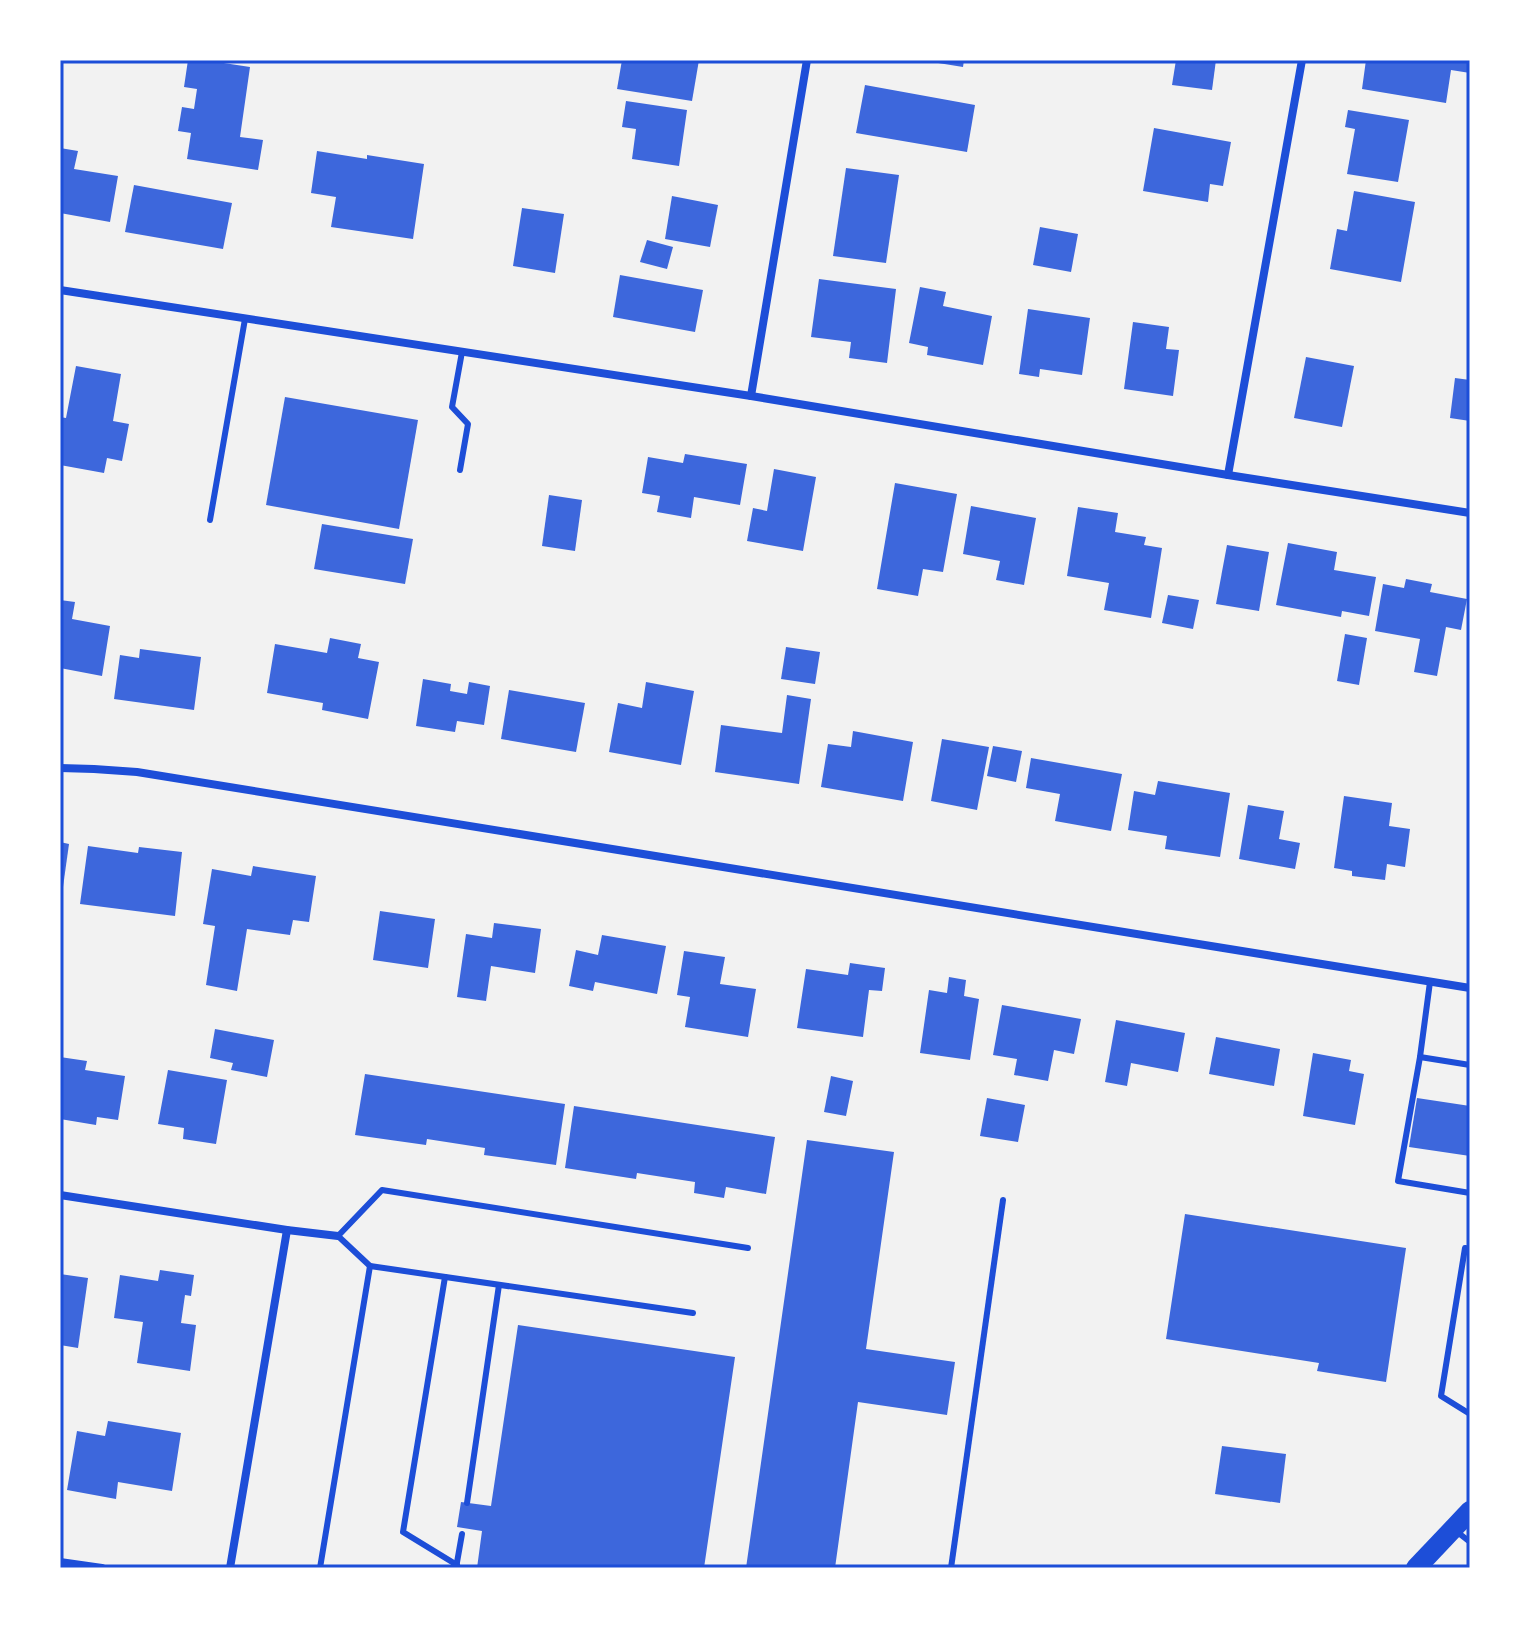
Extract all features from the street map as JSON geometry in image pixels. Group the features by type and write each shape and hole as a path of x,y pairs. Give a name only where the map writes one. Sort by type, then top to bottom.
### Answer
{"main road":[{"path":"1416,1568 1470,1511"}],"street":[{"path":"751,396 807,60"},
{"path":"1228,475 1302,60"},
{"path":"60,290 751,396 1470,513"},
{"path":"60,768 153,775 1470,988"},
{"path":"60,1195 338,1236"},
{"path":"230,1568 287,1230"},
{"path":"60,1562 102,1568"}],"lane":[{"path":"210,520 245,319"},
{"path":"460,470 468,424 452,407 462,352"},
{"path":"1430,982 1398,1181 1470,1193"},
{"path":"1420,1057 1470,1065"},
{"path":"693,1313 370,1266 338,1236 382,1190 748,1248"},
{"path":"951,1568 1003,1200"},
{"path":"1470,1249 1465,1248 1441,1396 1470,1414"},
{"path":"320,1568 370,1266"},
{"path":"445,1277 403,1532 457,1566 462,1534"},
{"path":"467,1503 499,1285"},
{"path":"1454,1528 1470,1542"}],"building":[{"path":"188,60 250,67 240,137 263,140 258,170 187,159 191,133 178,131 182,107 194,109 197,89 184,87"},
{"path":"622,60 699,60 692,101 617,89"},
{"path":"932,60 964,60 963,67"},
{"path":"1176,60 1216,60 1212,90 1172,85"},
{"path":"1366,60 1470,60 1470,73 1451,70 1446,103 1362,89"},
{"path":"865,85 975,105 967,152 856,133"},
{"path":"626,101 687,110 679,166 632,159 636,129 622,127"},
{"path":"1348,110 1409,120 1398,182 1347,174 1355,129 1345,127"},
{"path":"1154,128 1231,142 1223,186 1210,184 1208,202 1143,191"},
{"path":"60,148 78,151 74,169 118,176 110,222 60,213"},
{"path":"317,151 424,164 413,239 331,227 336,197 311,193"},
{"path":"846,168 899,175 886,263 833,256"},
{"path":"134,185 232,203 223,249 125,232"},
{"path":"1354,191 1415,202 1401,282 1330,269 1337,229 1347,231"},
{"path":"672,196 718,205 710,247 665,239"},
{"path":"522,208 564,214 555,273 513,266"},
{"path":"1040,227 1078,234 1071,272 1033,265"},
{"path":"647,240 673,247 667,269 640,262"},
{"path":"620,275 703,290 695,332 613,317"},
{"path":"819,279 896,289 887,363 849,358 851,342 811,337"},
{"path":"920,287 946,292 943,306 992,316 983,365 927,355 928,347 909,343"},
{"path":"1028,309 1090,318 1082,375 1040,369 1039,377 1019,374"},
{"path":"1133,322 1169,327 1166,349 1179,350 1173,396 1124,389"},
{"path":"1306,357 1354,366 1342,427 1294,418"},
{"path":"76,366 121,374 113,421 129,424 122,461 107,458 104,473 60,465 60,417 66,418"},
{"path":"1455,378 1470,380 1470,421 1450,418"},
{"path":"285,397 418,420 399,529 266,505"},
{"path":"685,454 747,464 740,505 694,497 691,518 657,512 660,496 642,493 648,457 683,463"},
{"path":"774,469 816,477 803,551 747,541 753,508 767,511"},
{"path":"895,483 957,494 943,572 923,569 918,596 877,589"},
{"path":"549,495 582,500 575,551 542,546"},
{"path":"971,506 1036,518 1024,585 996,580 1000,561 963,554"},
{"path":"1078,507 1118,513 1115,532 1146,537 1144,545 1162,548 1151,618 1104,610 1109,583 1067,576"},
{"path":"322,524 413,539 405,584 314,569"},
{"path":"1288,543 1337,552 1334,570 1376,577 1369,616 1342,611 1341,617 1276,605"},
{"path":"1227,545 1269,552 1259,611 1216,604"},
{"path":"1406,579 1432,584 1430,592 1467,599 1461,630 1446,627 1437,676 1414,672 1420,639 1375,631 1383,584 1404,588"},
{"path":"1168,595 1199,600 1193,629 1162,623"},
{"path":"60,600 75,602 72,619 110,626 102,676 60,668"},
{"path":"1345,634 1367,638 1359,685 1337,681"},
{"path":"330,638 361,644 358,658 379,662 368,719 322,710 323,703 267,693 275,644 327,653"},
{"path":"786,647 820,652 815,684 781,679"},
{"path":"140,649 201,657 194,710 114,699 120,655 139,658"},
{"path":"423,679 451,684 450,691 467,694 469,682 490,686 484,725 457,721 455,732 416,726"},
{"path":"646,682 694,691 681,765 609,752 618,703 642,708"},
{"path":"509,690 585,703 576,752 501,739"},
{"path":"787,695 811,699 799,784 715,772 721,725 782,733"},
{"path":"853,731 913,742 903,801 821,787 828,744 851,747"},
{"path":"942,739 989,747 977,810 931,801"},
{"path":"993,746 1022,751 1016,782 987,776"},
{"path":"1031,758 1122,774 1111,831 1055,821 1060,794 1026,788"},
{"path":"1158,781 1230,793 1220,857 1165,849 1167,836 1128,830 1134,791 1155,795"},
{"path":"1344,796 1392,803 1389,826 1410,829 1405,867 1387,864 1385,880 1352,876 1352,871 1334,868"},
{"path":"1248,805 1284,811 1279,839 1300,843 1295,869 1239,859"},
{"path":"60,842 69,844 62,894 60,894"},
{"path":"88,846 138,853 139,847 182,852 175,916 80,904"},
{"path":"253,866 316,876 309,922 293,920 290,935 247,929 237,991 206,985 215,926 203,924 212,869 251,876"},
{"path":"380,911 435,919 428,968 373,960"},
{"path":"494,923 541,929 535,973 491,966 486,1001 457,997 466,934 492,938"},
{"path":"602,935 666,946 657,994 595,982 593,991 569,986 576,950 598,955"},
{"path":"684,951 725,957 720,984 756,989 748,1037 685,1027 690,997 677,995"},
{"path":"850,963 885,968 882,991 869,990 863,1037 797,1028 806,969 848,975"},
{"path":"949,977 966,980 964,996 979,999 970,1060 920,1053 929,990 947,993"},
{"path":"1002,1005 1081,1019 1074,1054 1054,1050 1048,1081 1014,1075 1017,1059 993,1055"},
{"path":"1116,1020 1185,1033 1178,1072 1131,1063 1127,1086 1105,1082"},
{"path":"215,1029 274,1040 267,1077 231,1070 233,1063 210,1058"},
{"path":"1216,1037 1280,1049 1274,1086 1209,1074"},
{"path":"1313,1053 1351,1060 1349,1071 1364,1074 1355,1125 1303,1116"},
{"path":"60,1057 87,1061 85,1070 125,1076 118,1120 97,1117 96,1125 60,1119"},
{"path":"168,1070 227,1080 216,1144 183,1139 184,1128 158,1124"},
{"path":"365,1074 565,1104 556,1165 484,1155 485,1148 427,1139 426,1145 355,1135"},
{"path":"831,1076 853,1081 846,1116 824,1112"},
{"path":"987,1098 1025,1105 1018,1142 980,1136"},
{"path":"1417,1098 1470,1106 1470,1156 1409,1147"},
{"path":"574,1106 775,1137 766,1194 726,1187 724,1198 694,1193 695,1182 637,1173 636,1179 565,1168"},
{"path":"807,1140 894,1152 866,1349 955,1362 947,1415 858,1402 835,1568 746,1568"},
{"path":"1185,1214 1406,1248 1386,1382 1317,1371 1319,1363 1166,1339"},
{"path":"160,1270 194,1275 191,1296 185,1295 181,1323 196,1325 190,1371 137,1363 143,1322 114,1318 120,1275 158,1281"},
{"path":"60,1274 88,1278 78,1348 60,1345"},
{"path":"518,1325 735,1357 704,1568 477,1568 482,1531 457,1527 461,1502 491,1506"},
{"path":"108,1421 181,1433 172,1491 118,1482 116,1499 67,1490 77,1431 105,1436"},
{"path":"1222,1446 1286,1454 1280,1503 1215,1494"}]}
